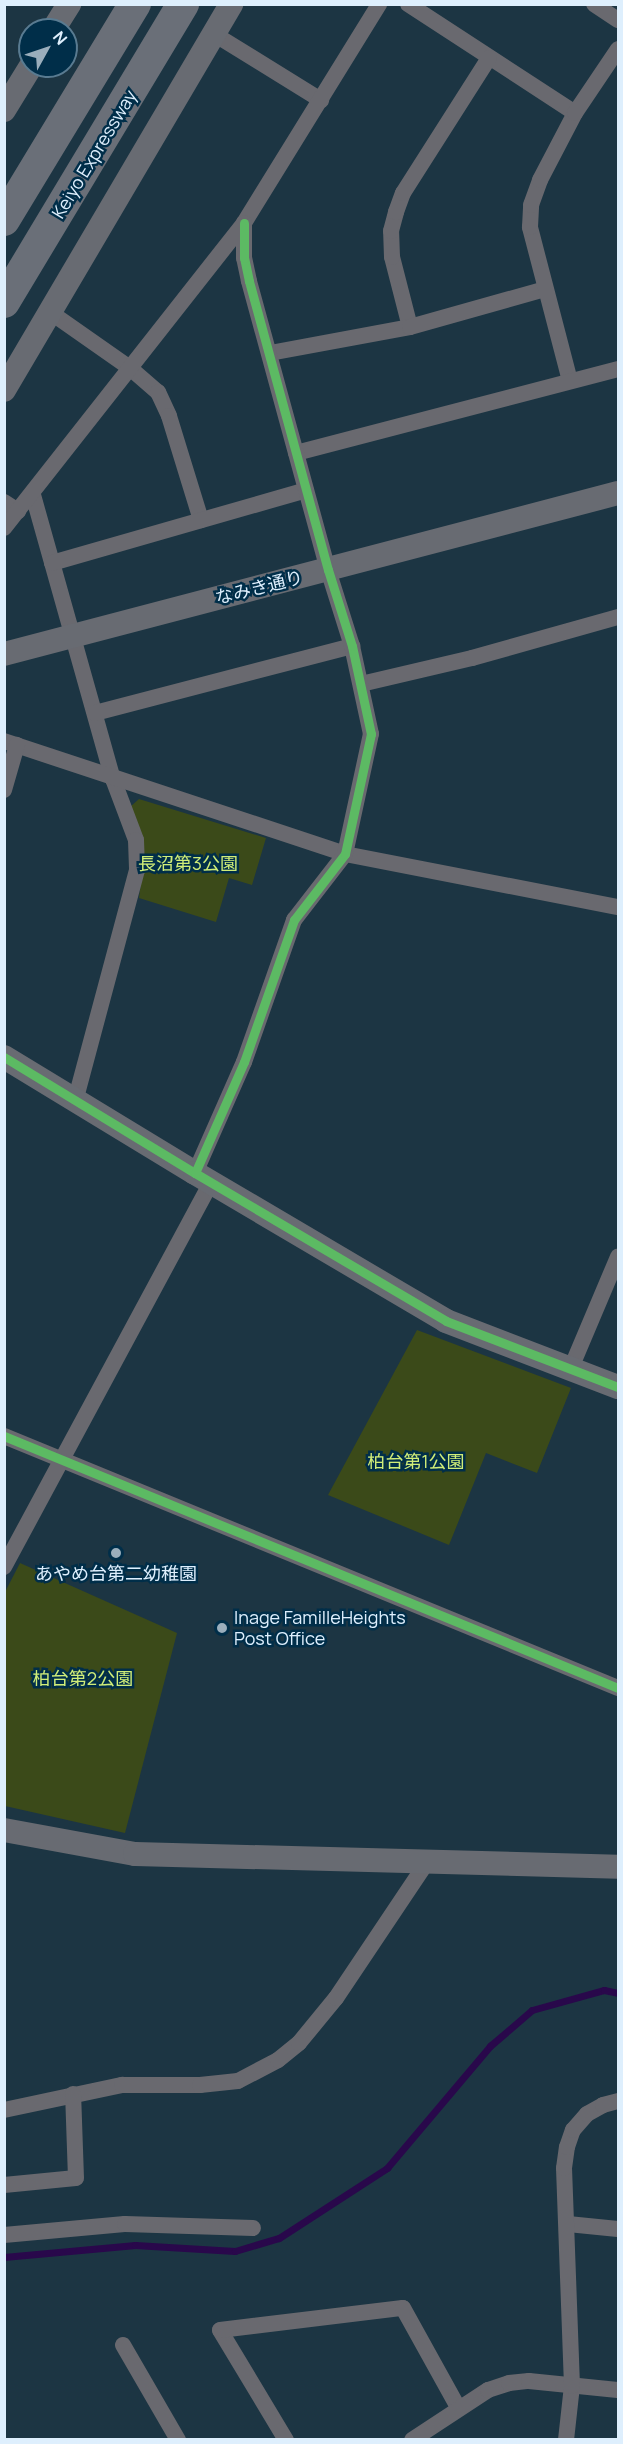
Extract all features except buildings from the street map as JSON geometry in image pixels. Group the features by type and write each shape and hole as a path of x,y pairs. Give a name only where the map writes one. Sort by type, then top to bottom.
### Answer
{"highway":[{"path":"4,220 135,4"},
{"name":"Keiyo Expressway","path":"4,302 183,4"}],"street":[{"path":"4,390 231,4"},
{"path":"4,528 11,507 33,495 244,223 380,4"},
{"path":"408,4 574,113"},
{"path":"594,4 618,20"},
{"path":"214,34 321,100"},
{"path":"570,381 544,289 530,227 531,205 540,180 574,113 618,49"},
{"path":"410,327 392,257 392,231 396,212 403,193 489,58"},
{"path":"4,110 24,78"},
{"path":"4,1567 203,1178 294,920 345,854 371,734 352,646 328,570 249,281 244,258 244,223"},
{"path":"270,353 410,327 544,289"},
{"path":"50,312 130,369 158,392 165,402 201,520"},
{"path":"296,453 618,369"},
{"path":"52,563 306,490"},
{"name":"なみき通り","path":"4,654 618,493"},
{"path":"33,495 113,779 136,840 137,870 75,1101"},
{"path":"361,684 472,658 618,617"},
{"path":"95,713 352,646"},
{"path":"4,790 11,743 113,779 345,854 618,907"},
{"path":"4,1057 203,1178 446,1321 618,1387"},
{"path":"571,1368 618,1257"},
{"path":"4,1436 618,1688"},
{"path":"4,1830 135,1854 618,1867"},
{"path":"4,2110 122,2085 221,2084 238,2081 278,2060 299,2043 336,1998 427,1862"},
{"path":"4,2185 76,2178 73,2094"},
{"path":"567,2439 572,2386 568,2224 564,2168 567,2147 573,2130 587,2114 603,2105 618,2101"},
{"path":"4,2235 125,2224 253,2228"},
{"path":"568,2224 618,2229"},
{"path":"286,2439 220,2330 403,2308 459,2409"},
{"path":"123,2345 178,2439"},
{"path":"412,2439 488,2390 509,2383 530,2381 618,2390"}],"green space":[{"name":"長沼第3公園","path":"139,799 266,838 252,885 229,878 216,922 139,898 143,867 130,807"},
{"name":"柏台第1公園","path":"417,1330 571,1388 537,1473 486,1453 449,1545 328,1495"},
{"name":"柏台第2公園","path":"20,1563 177,1633 125,1833 5,1806 5,1592"}],"waterway":[{"path":"4,2257 135,2245 235,2251 279,2238 387,2168 490,2046 532,2010 604,1990 618,1993"}],"cycle path":[{"path":"195,1173 244,1062 294,920 345,854 371,734 352,646 328,570 249,281 244,258 244,223"},
{"path":"4,1057 446,1321 618,1387"},
{"path":"4,1436 618,1688"}],"place":[{"name":"あやめ台第二幼稚園","path":"116,1553"},
{"name":"Inage FamilleHeights Post Office","path":"222,1628"}]}
